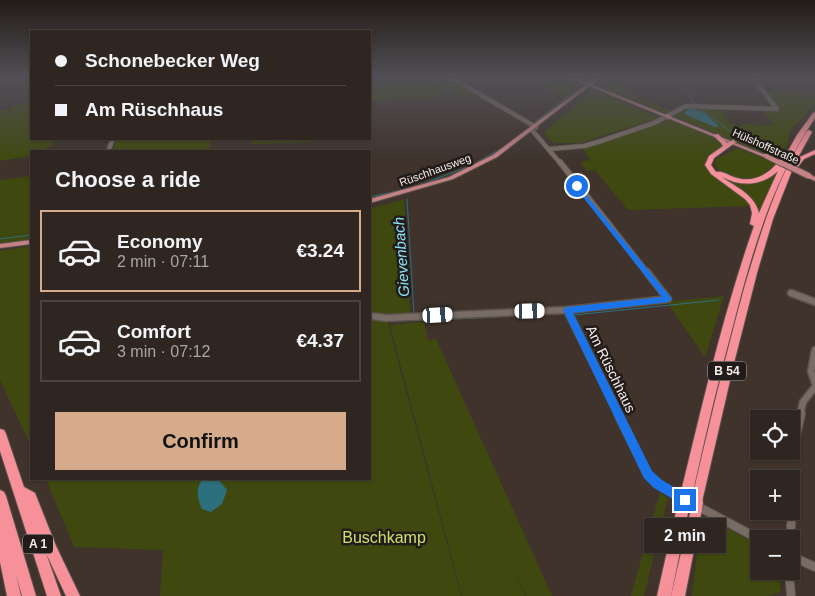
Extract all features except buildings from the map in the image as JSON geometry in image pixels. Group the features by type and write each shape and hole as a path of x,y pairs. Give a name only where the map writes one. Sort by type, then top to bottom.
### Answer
{"highway":[{"name":"B 54","path":"678,596 691,503 716,373 747,263 768,200 793,148 815,114"},
{"name":"B 54","path":"664,596 762,241 794,158 815,124"},
{"path":"716,135 724,142 726,147"},
{"path":"735,143 716,157 713,165 726,176 747,182 759,181 768,177 778,166 785,153 793,148"},
{"path":"735,143 711,157 708,166 717,176 748,198 756,208 756,218 746,250 747,263"},
{"path":"781,188 789,180 802,158 815,152"},
{"name":"A 1","path":"0,434 21,492 54,596"},
{"path":"21,492 31,496 51,549 73,596"},
{"name":"A 1","path":"0,496 29,596"},
{"path":"5,512 0,531 14,596"}],"main road":[{"name":"Rüschhausweg","path":"371,201 424,187 467,170 506,149 564,105"},
{"name":"Hülshoffstraße","path":"639,105 766,156 812,178"},
{"path":"0,246 30,242"}],"street":[{"path":"371,316 386,318 567,310 668,299 534,129 494,105"},
{"path":"550,149 589,144 654,123 682,107 692,105 778,109 774,105"},
{"path":"792,293 815,302"},
{"name":"Am Rüschhaus","path":"567,310 652,480 750,534"},
{"path":"815,350 811,371 815,382"},
{"path":"800,416 803,402 815,387"},
{"path":"800,560 815,567"},
{"path":"789,580 792,596"}],"green space":[{"path":"30,105 30,140 58,140 43,150 30,150 30,156 0,161 0,110 8,110 11,108 9,107"},
{"path":"576,105 628,105 659,118 580,143 553,143 544,133"},
{"path":"646,105 655,105 671,111 690,105 721,108 729,123 740,126 745,124 774,125 762,110 782,111 777,105 814,105 789,132 788,143 779,159","holes":["688,108 699,110 717,124 717,127 683,113"]},
{"path":"667,118 711,136 722,143 721,148 707,157 705,166 715,177 743,196 749,206 628,210 595,170 587,171 580,162 590,160 583,148 665,122"},
{"path":"117,140 212,140 207,150 112,150"},
{"path":"253,140 311,140 311,142 251,144"},
{"path":"738,148 777,164 763,178 743,179 731,177 715,165 716,159"},
{"path":"711,162 725,176 754,183 769,178 777,171 760,213 755,204 710,167"},
{"path":"30,176 30,239 0,244 0,180"},
{"path":"404,200 410,315 376,316 371,314 371,208"},
{"path":"30,246 30,444 0,380 0,251"},
{"path":"724,296 705,357 667,302"},
{"name":"Buschkamp","path":"371,318 387,320 461,596 160,596 163,550 74,547 46,480 371,480"},
{"path":"424,322 428,340 436,339 552,596 526,596 505,550 525,596 462,596 390,325"},
{"path":"660,493 668,498 644,596 631,596"},
{"path":"711,520 750,540 750,580 779,580 781,592 768,596 692,596 700,525 707,533"}],"water":[{"path":"688,108 702,111 719,126 715,127 684,114"},
{"path":"202,480 219,480 227,490 222,504 211,512 202,509 198,494"}],"waterway":[{"path":"535,122 557,105"},
{"path":"701,109 730,131 776,149"},
{"path":"477,162 504,147"},
{"path":"414,187 473,165"},
{"name":"Gievenbach","path":"371,197 406,189"},
{"name":"Gievenbach","path":"407,199 414,314"},
{"name":"Gievenbach","path":"0,239 30,235"},
{"name":"Gievenbach","path":"574,315 719,300"},
{"name":"Gievenbach","path":"433,320 498,317"},
{"name":"Gievenbach","path":"415,320 427,321"}],"route":[{"path":"577,186 668,299 567,310 648,475 652,480 685,500"}]}
